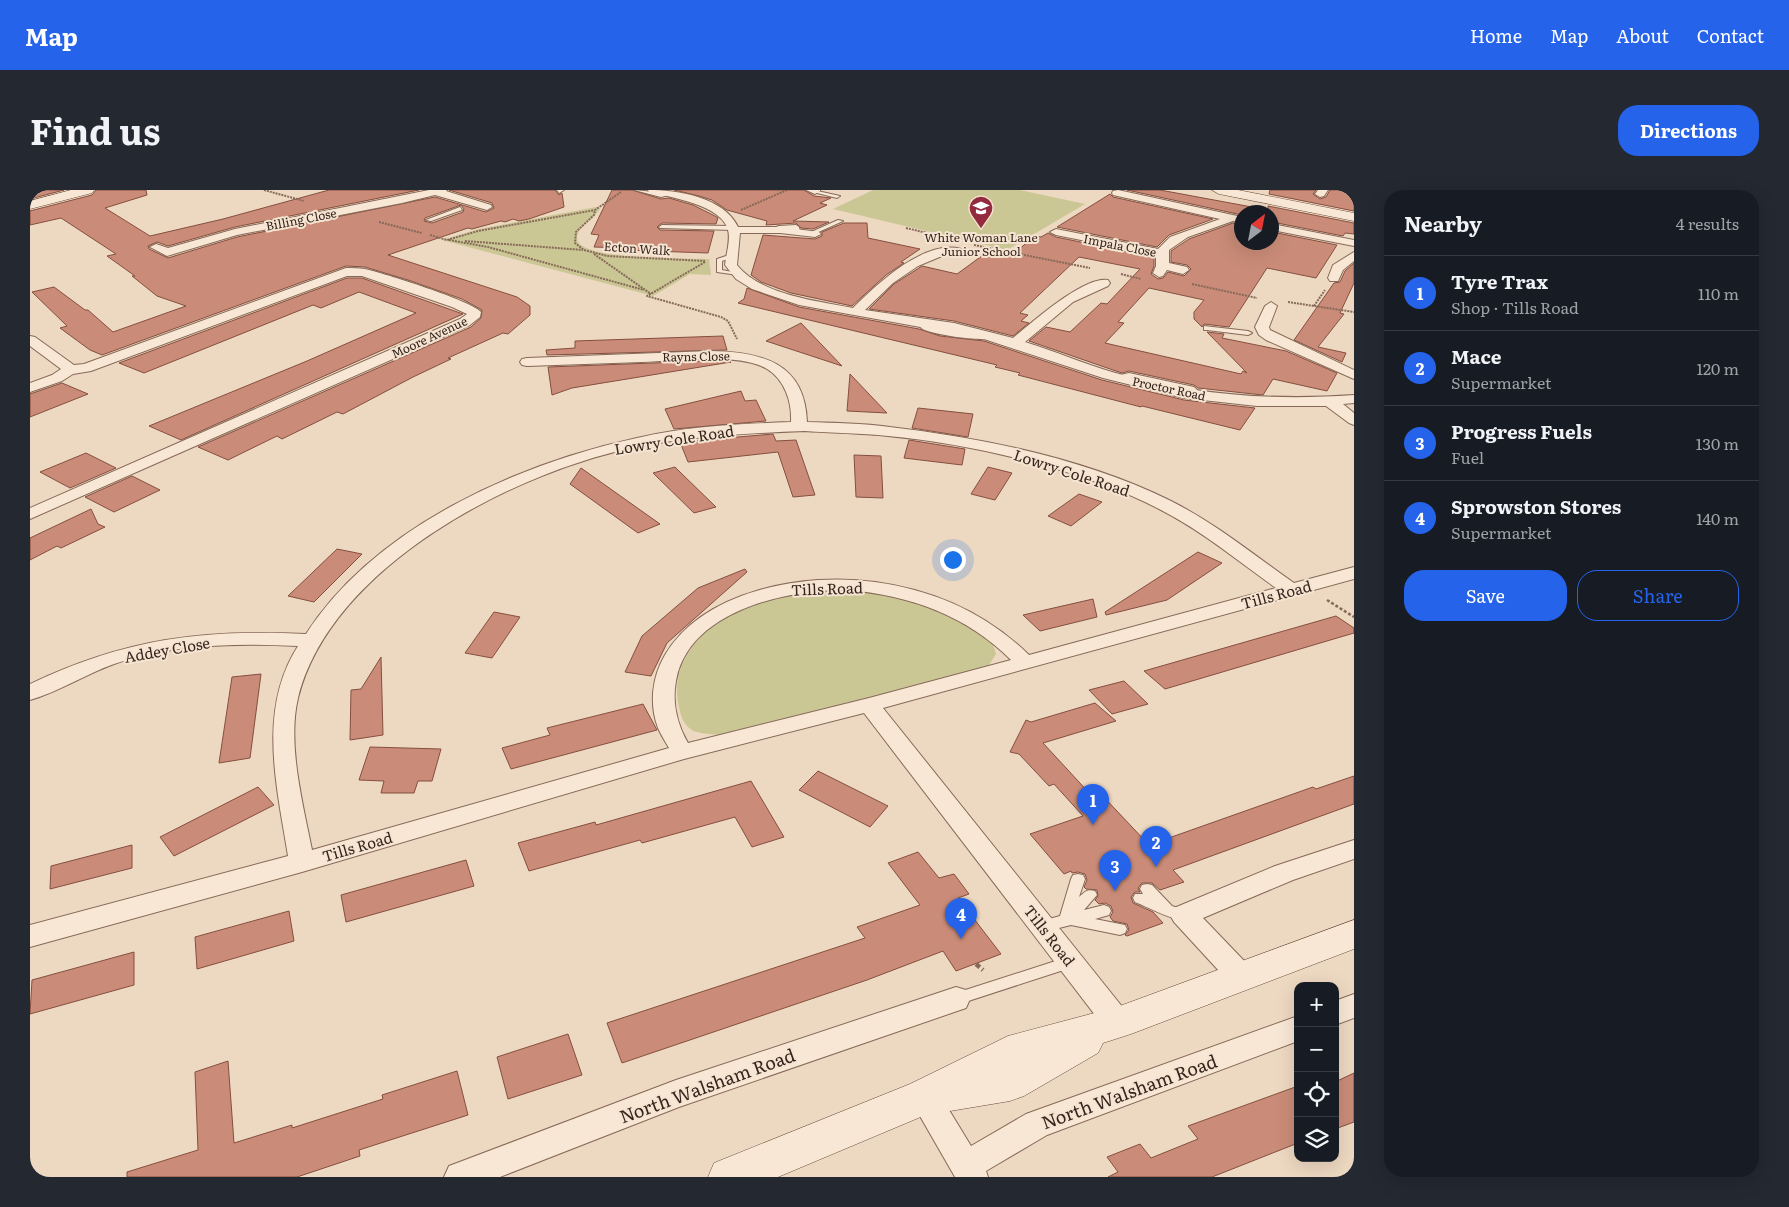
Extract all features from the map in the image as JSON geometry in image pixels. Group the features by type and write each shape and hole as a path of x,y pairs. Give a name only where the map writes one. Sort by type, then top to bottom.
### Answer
{"main road":[{"path":"30,206 87,190"},
{"path":"1219,190 1354,217"},
{"path":"729,1177 924,1097 1010,1083 1118,1023 1354,934"}],"street":[{"path":"654,190 707,205 726,216 734,229 813,233"},
{"name":"Billing Close","path":"167,252 235,232 439,191 482,205 460,209"},
{"name":"Impala Close","path":"1117,193 1138,200 1234,219"},
{"name":"Impala Close","path":"1183,270 1161,270 1163,253 1169,243 1178,238 1234,220"},
{"path":"1279,228 1354,243"},
{"name":"Proctor Road","path":"734,229 731,265 736,274 750,283 773,293 799,301 994,337 1116,377 1198,396 1273,403 1354,399"},
{"name":"Impala Close","path":"1056,232 1080,234 1163,253"},
{"path":"856,312 896,274 913,262 941,252 956,254"},
{"path":"1334,278 1337,268 1354,256"},
{"name":"Moore Avenue","path":"30,388 57,378 69,370 93,365 346,272 363,272 457,304 474,312 473,317 465,322 30,514"},
{"path":"1072,282 1091,287"},
{"path":"1015,343 1068,299 1091,287 1104,283"},
{"path":"1272,307 1262,327 1264,332 1354,375"},
{"path":"1248,333 1264,332"},
{"path":"30,340 68,366 69,370"},
{"name":"Rayns Close","path":"528,362 548,366 711,355 746,358 772,365 782,372 790,382 800,413 799,427"},
{"path":"1329,401 1354,420"},
{"name":"Lowry Cole Road","path":"302,862 284,746 286,700 299,664 330,615 355,587 388,556 433,524 474,499 527,475 620,446 745,429 799,427 856,429 943,439 1017,453 1121,486 1166,506 1209,531 1291,590"},
{"name":"Tills Road","path":"30,936 302,862 682,752 869,705 1354,573"},
{"name":"Tills Road","path":"682,752 668,726 663,699 666,674 676,651 694,631 716,614 744,600 774,591 808,586 843,584 913,595 946,606 976,621 1003,640 1024,662"},
{"name":"Addey Close","path":"30,693 95,664 132,652 171,645 229,639 272,638 312,641"},
{"name":"Tills Road","path":"869,705 1118,1023"},
{"path":"1241,976 1169,914 1354,849"},
{"name":"North Walsham Road","path":"460,1177 676,1094 956,999"},
{"path":"1339,1012 1354,1006"},
{"name":"North Walsham Road","path":"969,1171 982,1156 1036,1124 1294,1029"},
{"path":"924,1097 969,1171"}],"lane":[{"path":"637,190 661,195 671,194"},
{"path":"813,190 837,196"},
{"path":"429,220 460,209"},
{"path":"813,233 840,221"},
{"path":"662,227 734,229"},
{"path":"1207,328 1248,333"},
{"path":"1066,919 1078,879"},
{"path":"1144,894 1169,914"},
{"path":"1066,919 1090,895"},
{"path":"1042,926 1104,911"},
{"path":"1066,919 1120,929"},
{"path":"956,999 1071,962"}],"path":[{"name":"Ecton Walk","path":"624,190 595,210 594,215 576,232 574,243 584,250 607,256 707,261 651,294"},
{"path":"726,216 786,190"},
{"path":"351,210 376,221 447,240 584,250"},
{"path":"447,240 478,231 595,210"},
{"path":"906,228 943,237"},
{"path":"452,240 488,247 644,290"},
{"path":"971,244 1098,270"},
{"path":"592,253 610,263 651,294 647,296 721,317 728,321 746,358"},
{"path":"1117,274 1148,280"},
{"path":"1191,284 1272,307 1354,312"},
{"path":"976,964 980,969"}],"shaded area":[{"name":"White Woman Lane Junior School","path":"873,190 1020,190 1085,204 1007,250 833,209"},
{"path":"596,207 600,208 598,212 578,233 577,238 582,245 595,251 636,257 709,259 711,275 690,274 653,296 442,240 479,229"},
{"path":"840,590 901,596 943,610 992,641 996,654 989,665 725,736 698,732 686,725 679,707 677,693 681,668 686,656 694,645 712,626 735,611 764,600 810,592"}],"building":[{"path":"30,190 64,190 30,199"},
{"path":"96,190 146,190 147,195 105,208 150,236 223,219 329,190 419,190 235,227 168,246 157,242 148,246 149,249 168,258 237,237 435,197 486,212 494,208 492,203 449,190 555,190 559,195 562,193 564,207 529,219 519,221 513,219 472,229 468,228 388,255 517,297 530,306 530,315 508,334 503,333 448,358 451,359 343,414 337,412 282,439 277,436 228,460 198,447 471,327 481,318 482,310 462,299 408,280 365,267 346,266 102,355 90,350 60,328 67,326 32,292 54,287 85,310 88,310 113,332 186,306 157,296 132,276 135,276 107,256 116,254 61,218 30,225 30,211 92,195","holes":["461,205 464,209 463,212 432,223 424,221 425,218"]},
{"path":"612,190 632,190 661,199 669,198 693,205 715,216 718,218 716,224 662,223 657,227 660,230 714,231 708,253 594,247 599,235 591,234"},
{"path":"674,190 804,190 814,196 831,198 820,203 827,205 793,221 829,222 813,229 801,228 796,223 766,225 767,221 727,210 712,200"},
{"path":"1127,190 1160,190 1241,205 1234,205 1234,213"},
{"path":"1270,190 1316,190 1313,194 1320,199 1326,197 1330,190 1354,190 1354,211 1269,194"},
{"path":"1110,194 1113,197 1213,219 1169,235 1157,247 1057,227"},
{"path":"1279,208 1354,223 1354,234 1345,233 1343,236 1279,223"},
{"path":"844,223 867,223 868,238 920,249 901,262 904,263 886,275 852,306 791,293 761,282 751,275 763,235 815,239 822,236 822,232"},
{"path":"1233,223 1234,250 1279,250 1279,233 1337,245 1316,278 1267,268 1229,327 1204,324 1202,327 1194,319 1194,312 1204,300 1149,288 1118,322 1124,323 1105,343 1241,374 1243,371 1247,373 1207,332 1224,334 1222,338 1286,351 1337,373 1327,391 1273,379 1263,395 1198,388 1194,385 1129,371 1122,373 1029,341 1046,327 1070,332 1101,303 1107,304 1140,269 1079,257 1020,313 1028,315 1021,321 1029,323 1013,336 954,321 869,309 894,284 922,266 957,274 990,250 1012,255 1035,236 1041,237 1048,233 1056,237 1154,257 1154,266 1151,274 1158,279 1163,278 1168,272 1184,276 1191,269 1187,265 1171,262 1171,251 1189,239"},
{"path":"1354,263 1354,283 1340,313 1344,314 1318,347 1346,353 1342,362 1294,340 1334,283 1340,282 1345,271"},
{"path":"347,278 362,278 463,314 181,440 149,426 307,361 416,313 359,292 321,308 313,305 144,373 119,363"},
{"path":"747,288 799,307 919,329 940,336 984,341 1102,380 1184,400 1255,408 1240,430 1141,407 1018,375 1020,373 995,367 997,365 738,303 744,299"},
{"path":"801,323 842,366 766,341"},
{"path":"723,336 727,350 547,355 546,350 575,348 575,341"},
{"path":"706,361 731,362 572,388 552,395 548,367"},
{"path":"850,374 887,413 847,411"},
{"path":"62,383 88,394 30,417 30,394"},
{"path":"741,391 745,401 756,400 766,421 674,429 665,409"},
{"path":"918,408 973,414 968,437 912,428"},
{"path":"773,434 776,441 796,440 815,495 793,497 778,452 688,462 680,442"},
{"path":"909,440 965,449 962,465 904,458"},
{"path":"86,453 116,468 70,488 40,472"},
{"path":"854,455 881,456 883,498 856,497"},
{"path":"675,467 716,507 694,513 653,473"},
{"path":"988,467 1012,473 995,500 971,494"},
{"path":"581,468 660,524 638,533 570,484"},
{"path":"132,476 160,490 114,512 85,497"},
{"path":"1079,494 1102,502 1071,526 1048,516"},
{"path":"91,509 98,524 105,527 61,548 57,546 30,560 30,538"},
{"path":"337,549 362,554 314,602 288,596"},
{"path":"1198,552 1222,563 1167,600 1106,615 1105,612"},
{"path":"745,569 747,572 667,643 651,676 625,672 642,636 698,588"},
{"path":"1093,599 1097,617 1040,631 1023,615"},
{"path":"494,612 520,617 492,658 465,653"},
{"path":"1336,616 1354,628 1354,633 1165,689 1144,671"},
{"path":"381,657 383,735 350,740 351,690 361,689"},
{"path":"261,674 250,758 219,763 232,677"},
{"path":"1124,681 1148,704 1112,714 1089,690"},
{"path":"1095,703 1116,721 1043,743 1091,795 1099,792 1149,845 1313,787 1316,789 1354,776 1354,804 1173,870 1184,882 1160,890 1152,883 1142,883 1138,888 1140,892 1135,892 1131,897 1133,903 1153,912 1163,923 1127,936 1125,935 1129,930 1127,924 1113,921 1110,917 1113,912 1111,906 1105,903 1099,904 1095,900 1098,896 1097,890 1084,887 1087,880 1085,874 1072,873 1071,871 1064,874 1030,834 1083,816 1054,784 1049,786 1019,754 1010,752 1026,720 1031,722"},
{"path":"643,704 657,730 511,769 502,748 550,735 547,728"},
{"path":"370,747 441,749 432,781 418,781 414,793 381,793 384,781 359,780"},
{"path":"818,771 888,806 870,827 799,790"},
{"path":"751,781 784,837 752,847 735,817 642,843 640,840 529,871 518,843 595,822 596,825"},
{"path":"258,787 274,805 174,856 160,837"},
{"path":"132,845 132,868 50,889 51,866"},
{"path":"918,852 939,878 954,874 969,894 958,898 1001,954 956,971 943,951 867,980 622,1063 607,1023 865,938 857,927 920,905 888,863"},
{"path":"466,860 474,886 346,922 341,895"},
{"path":"289,911 294,941 197,969 195,937"},
{"path":"134,952 134,985 30,1014 32,980"},
{"path":"568,1034 582,1075 508,1099 497,1057"},
{"path":"228,1061 234,1143 292,1125 292,1128 383,1099 382,1095 457,1071 468,1115 359,1150 360,1156 297,1177 127,1177 127,1172 198,1150 195,1072"},
{"path":"1354,1073 1354,1122 1339,1128 1339,1117 1339,1080"},
{"path":"1294,1087 1294,1145 1212,1177 1108,1177 1118,1172 1107,1157 1140,1144 1151,1158 1198,1139 1188,1126"}],"place":[{"name":"White Woman Lane Junior School","path":"981,229"},
{"name":"Tyre Trax","path":"1093,825"},
{"name":"Mace","path":"1156,867"},
{"name":"Progress Fuels","path":"1115,891"},
{"name":"Sprowston Stores","path":"961,939"}]}
